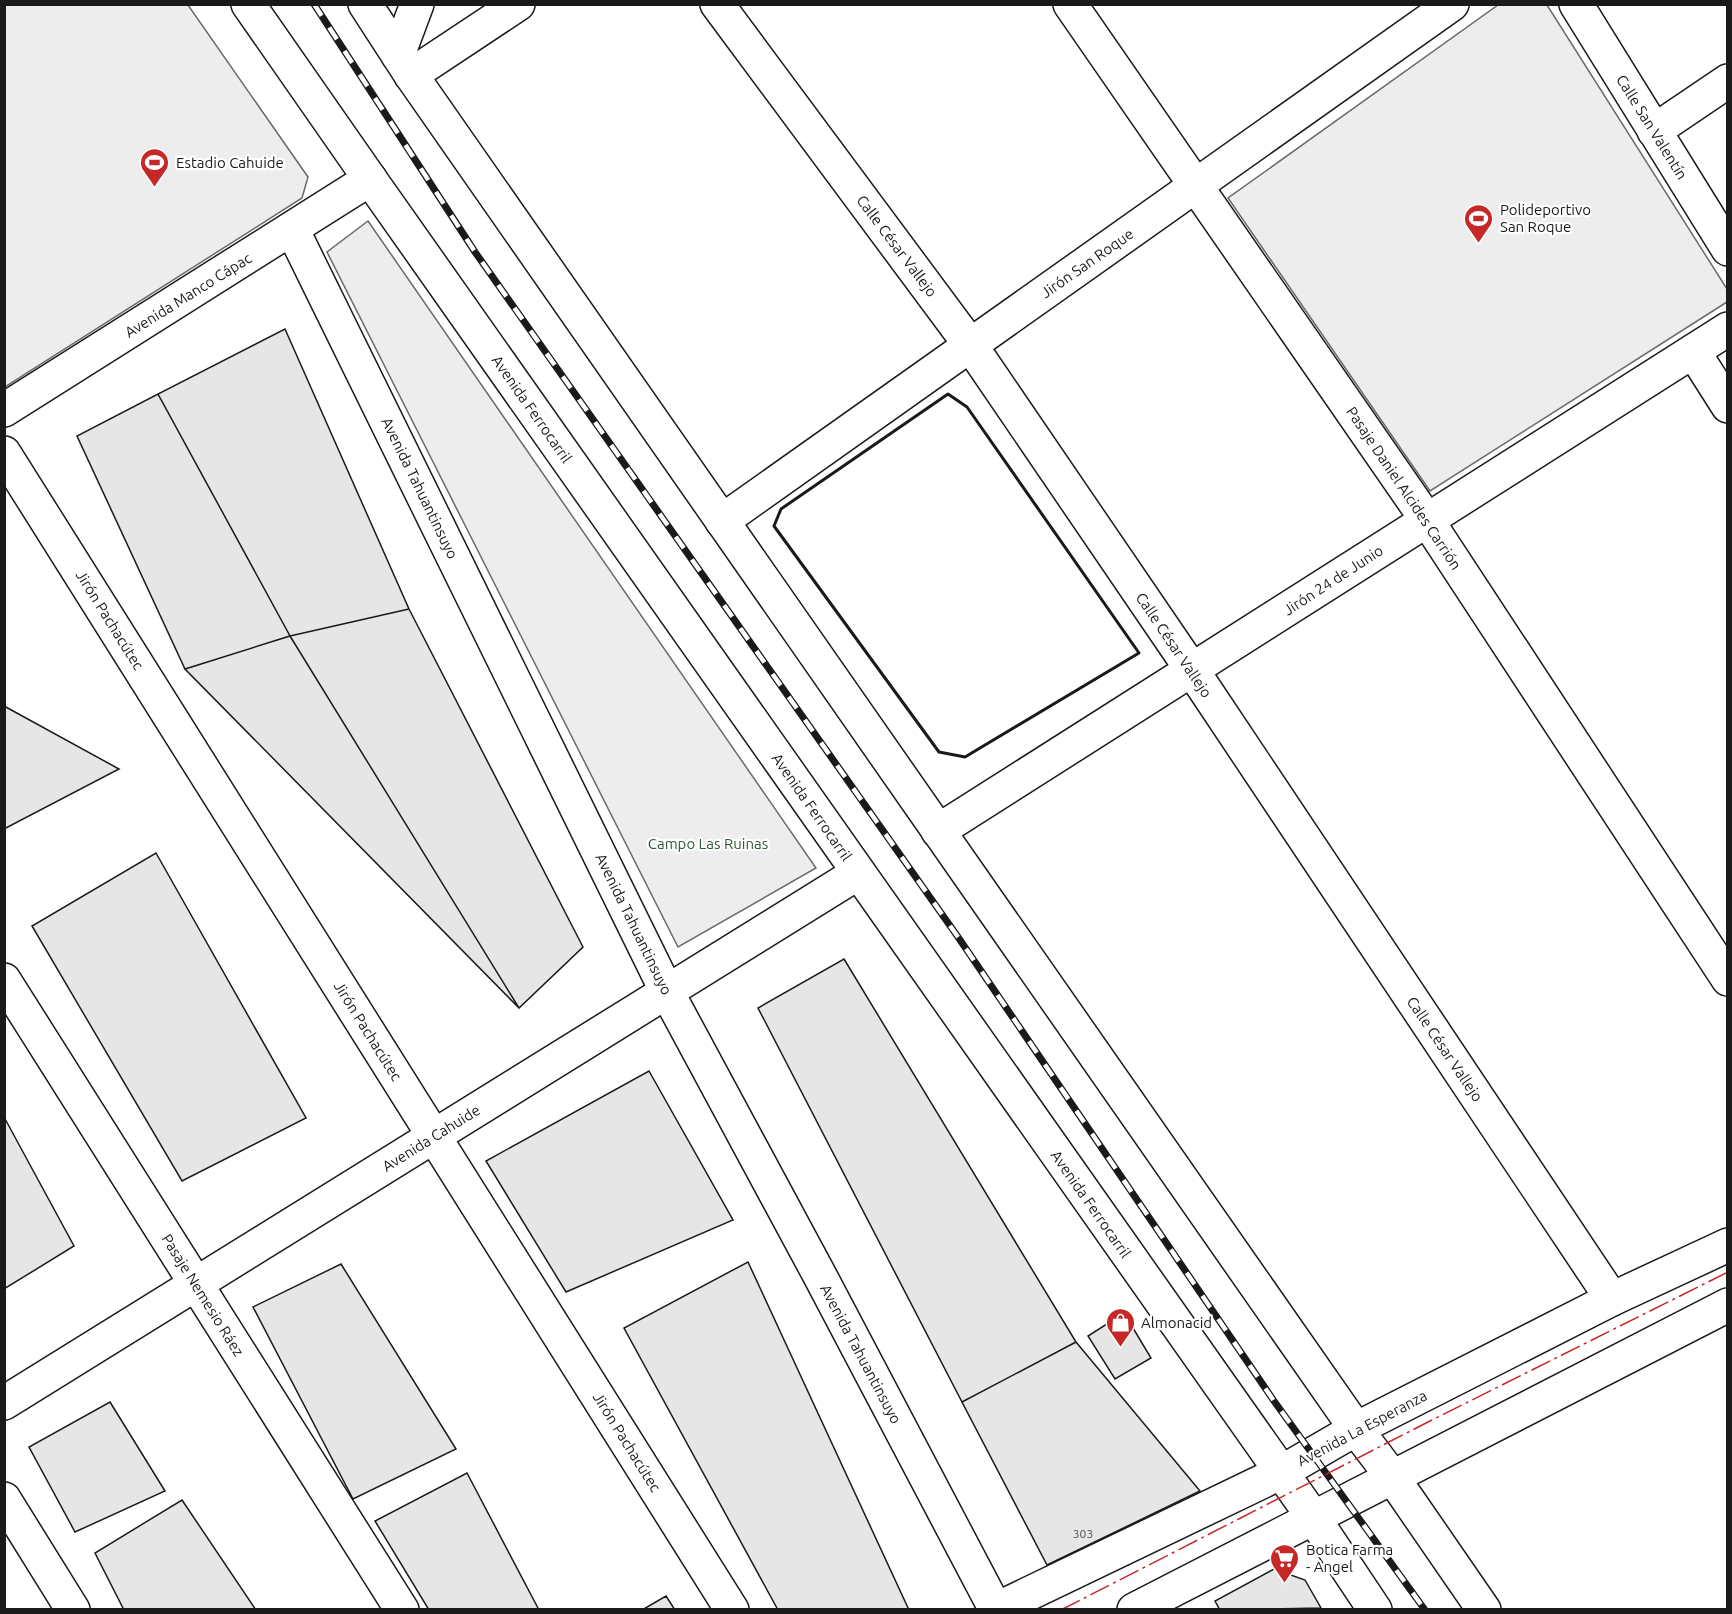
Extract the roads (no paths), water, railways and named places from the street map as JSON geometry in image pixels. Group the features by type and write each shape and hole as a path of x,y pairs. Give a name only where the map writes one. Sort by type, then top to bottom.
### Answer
{"street":[{"name":"Avenida Ferrocarril","path":"248,4 1376,1610"},
{"path":"365,4 404,65 1484,1610"},
{"path":"404,65 417,4"},
{"path":"404,65 518,4"},
{"name":"Calle César Vallejo","path":"717,4 971,345 1192,670 1612,1299"},
{"name":"Pasaje Daniel Alcides Carrión","path":"1070,4 1427,520 1728,979"},
{"name":"Jirón San Roque","path":"722,521 1452,4"},
{"name":"Calle San Valentín","path":"1575,4 1728,249"},
{"path":"1654,131 1728,81"},
{"name":"Avenida Manco Cápac","path":"4,410 370,179"},
{"name":"Avenida Tahuantinsuyo","path":"292,229 667,992 814,1263 995,1609"},
{"name":"Jirón 24 de Junio","path":"938,831 1728,329"},
{"path":"1693,351 1728,406"},
{"name":"Jirón Pachacútec","path":"4,453 732,1610"},
{"name":"Avenida Cahuide","path":"4,1403 858,873"},
{"name":"Pasaje Nemesio Ráez","path":"4,980 402,1610"},
{"name":"Avenida La Esperanza","path":"995,1609 1280,1473 1356,1429 1612,1299 1728,1245"},
{"path":"1134,1610 1728,1305"},
{"path":"4,1499 73,1610"}],"railway":[{"path":"314,4 475,252 958,937 1274,1401 1425,1610"}],"place":[{"name":"Estadio Cahuide","path":"155,188"},
{"name":"Polideportivo San Roque","path":"1479,244"},
{"name":"Almonacid","path":"1120,1348"},
{"name":"Botica Farma - Angel","path":"1285,1584"}],"park label":[{"name":"Campo Las Ruinas","path":"708,843"}]}
